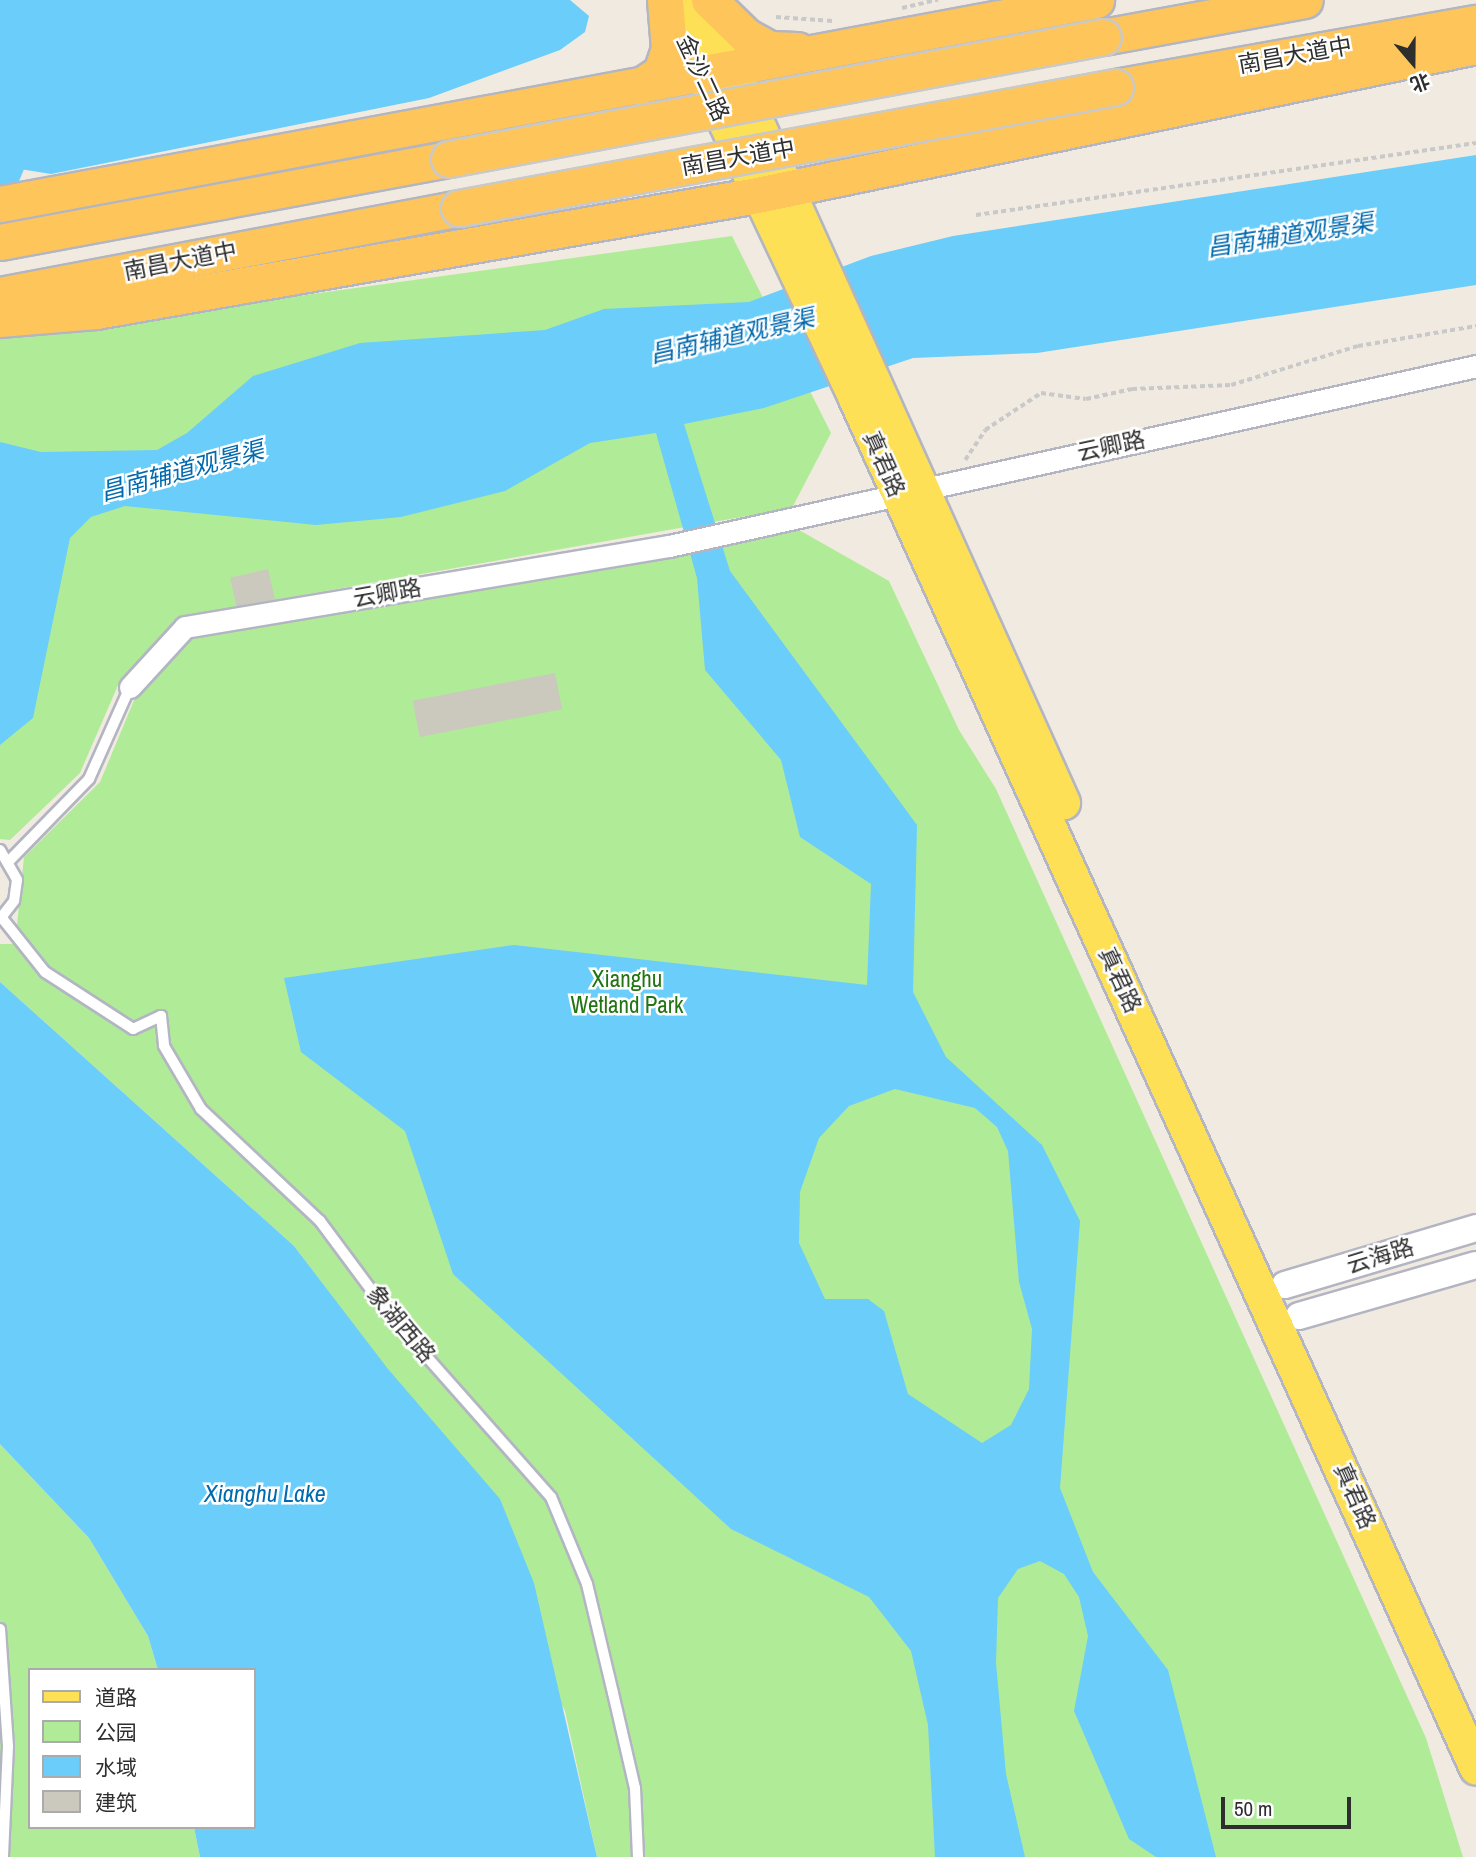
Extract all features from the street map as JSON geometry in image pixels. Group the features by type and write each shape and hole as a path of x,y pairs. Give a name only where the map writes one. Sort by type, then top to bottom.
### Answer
{"highway":[{"path":"639,87 661,72 669,49 666,0"},
{"path":"709,0 769,49 832,37 1096,0"},
{"path":"0,242 1305,0"},
{"name":"南昌大道中","path":"5,306 459,208 1476,23"},
{"path":"0,204 717,73 832,37"},
{"path":"5,306 96,311 771,191 1476,46"},
{"path":"0,242 234,161"}],"main road":[{"name":"金沙二路","path":"666,0 717,73 771,191"},
{"name":"金沙二路","path":"702,0 717,73"},
{"name":"真君路","path":"771,191 865,390 924,486 1299,1316 1476,1718"},
{"name":"真君路","path":"924,486 1476,1768"}],"street":[{"name":"云卿路","path":"130,687 184,627 669,546 747,530 924,486 1476,366"},
{"name":"云海路","path":"1285,1285 1476,1228"},
{"name":"云海路","path":"1299,1316 1476,1265"}],"lane":[{"path":"10,860 89,779 130,687"},
{"path":"0,850 10,860 14,901 1,918"},
{"name":"象湖西路","path":"1,918 44,972 133,1029 161,1016 164,1046 201,1109 320,1222 389,1314 551,1497 587,1584 610,1679 635,1788 638,1857"},
{"path":"0,1629 8,1746 3,1857"}],"path":[{"path":"888,11 938,0"},
{"path":"775,17 832,37"},
{"path":"976,215 1476,143"},
{"path":"924,486 985,429 1041,393 1086,399 1132,389 1231,385 1358,346 1476,326"}],"green space":[{"path":"732,236 831,433 792,508 185,616 119,683 80,773 10,840 0,839 0,337"},
{"name":"Xianghu Wetland Park","path":"799,530 889,581 959,730 996,789 1426,1738 1463,1857 597,1857 565,1711 387,1369 294,1246 0,982 0,944 15,944 24,857 100,782 135,698 174,641"},
{"path":"0,1444 89,1538 148,1636 157,1668 28,1668 28,1829 194,1829 200,1857 0,1857"}],"water":[{"path":"0,0 570,0 589,16 585,32 560,50 429,98 51,174 20,169 0,147"},
{"name":"昌南辅道观景渠","path":"1476,155 1476,285 1037,353 913,358 764,408 684,424 730,571 917,825 913,992 946,1057 1042,1145 1080,1221 1060,1488 1093,1572 1168,1670 1216,1857 1156,1857 1129,1839 1074,1711 1088,1636 1079,1597 1064,1574 1040,1561 1018,1569 998,1598 996,1663 1006,1774 1025,1857 935,1857 928,1725 911,1651 869,1597 731,1529 453,1274 405,1131 301,1052 284,978 514,945 867,985 871,884 800,837 781,760 705,670 697,578 656,433 590,443 505,491 401,517 316,525 125,506 91,517 70,538 33,718 0,745 0,442 41,452 157,450 187,433 253,376 360,343 545,330 604,309 749,302 871,256 953,236","holes":["895,1089 975,1108 997,1127 1008,1151 1019,1282 1032,1329 1029,1389 1011,1425 982,1443 908,1394 884,1311 868,1299 825,1299 799,1243 800,1192 819,1138 849,1106"]},
{"name":"Xianghu Lake","path":"0,982 294,1246 388,1369 500,1499 534,1583 597,1857 200,1857 194,1829 256,1829 256,1668 157,1668 148,1636 89,1538 0,1444"}],"building":[{"path":"268,569 275,599 237,608 230,578"},
{"path":"555,673 562,709 420,737 413,701"}],"waterway":[{"path":"0,185 26,123"}]}
